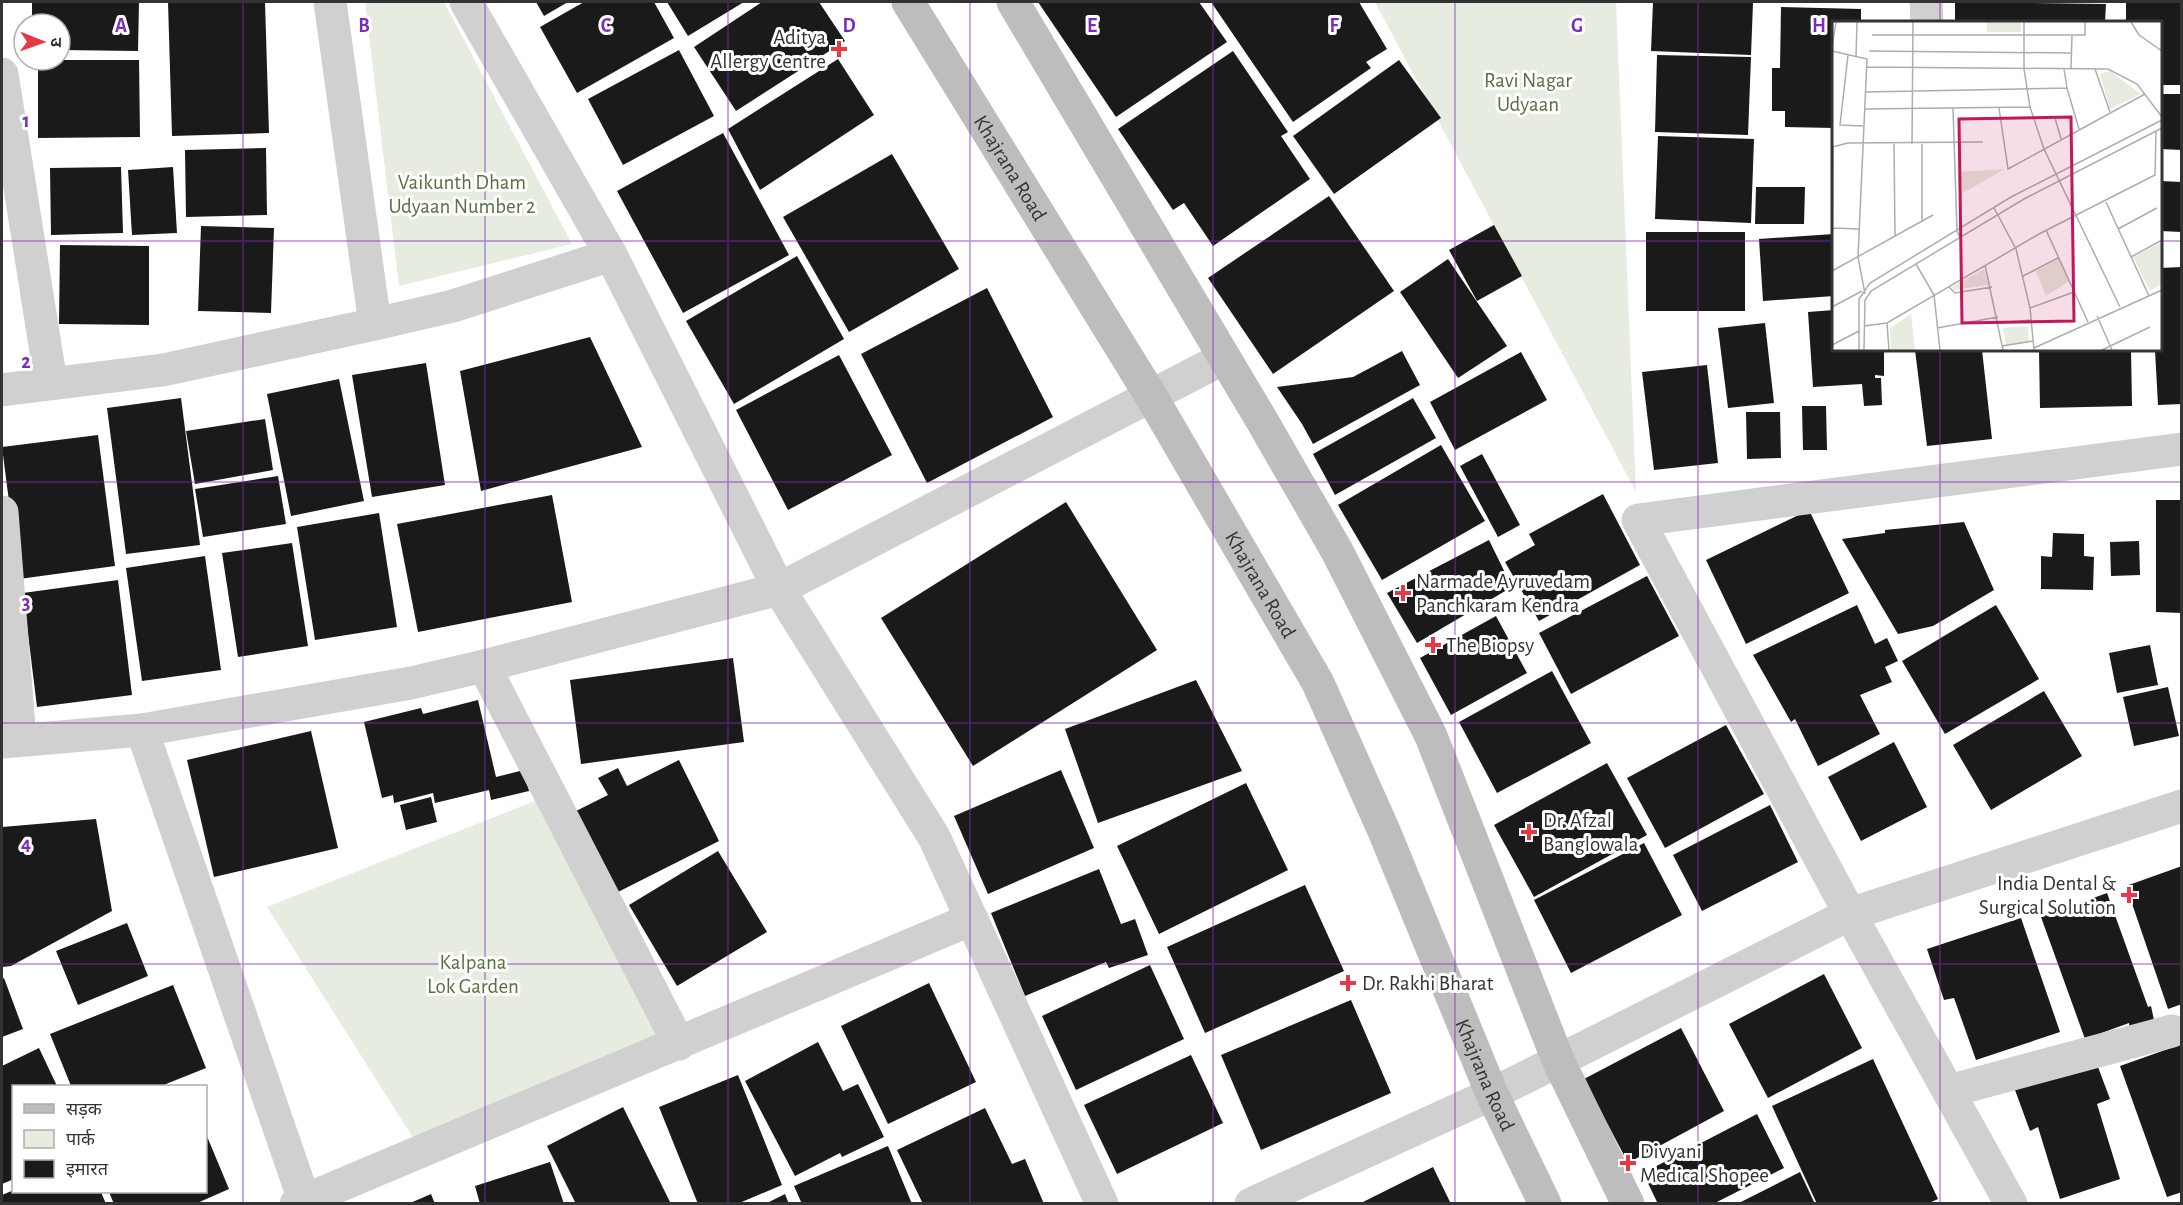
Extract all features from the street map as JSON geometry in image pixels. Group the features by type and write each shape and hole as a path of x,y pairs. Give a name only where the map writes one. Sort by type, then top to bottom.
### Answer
{"main road":[{"name":"Khajrana Road","path":"909,2 1151,396 1318,683 1384,831 1492,1094 1545,1203"},
{"path":"1013,2 1337,551 1431,736 1558,1060 1628,1203"}],"street":[{"path":"330,2 375,324"},
{"path":"466,2 611,255 779,589 934,837 1102,1203"},
{"path":"1926,2 1927,21"},
{"path":"2,74 51,383"},
{"path":"2,390 163,370 375,324 453,306 611,255"},
{"path":"2,512 11,741 142,730 411,683 779,589 1224,358"},
{"path":"2011,1203 1850,914 1638,520 2181,449"},
{"path":"484,666 679,1044"},
{"path":"142,730 300,1202 972,920"},
{"path":"1251,1203 1492,1094 1850,914 2181,806"},
{"path":"1949,1091 2172,1031"}],"green space":[{"name":"Vaikunth Dham Udyaan Number 2","path":"365,2 444,2 572,244 399,286"},
{"name":"Ravi Nagar Udyaan","path":"1375,2 1616,2 1636,492"},
{"name":"Kalpana Lok Garden","path":"540,799 664,1051 422,1152 267,907"}],"building":[{"path":"32,2 139,2 138,51 72,50 72,12 32,12"},
{"path":"168,2 265,2 269,133 172,136"},
{"path":"536,2 568,2 544,16"},
{"path":"584,2 654,2 674,38 577,93 540,27"},
{"path":"667,2 744,2 688,36"},
{"path":"762,2 819,2 845,41 736,111 694,47"},
{"path":"1038,2 1199,2 1227,42 1116,117"},
{"path":"1211,2 1359,2 1387,49 1366,62 1371,68 1293,122"},
{"path":"1653,2 1753,3 1751,55 1651,51"},
{"path":"1955,2 2106,4 2105,21 1955,21"},
{"path":"2126,2 2182,2 2182,85 2162,85 2162,21 2126,21"},
{"path":"1781,7 1861,9 1861,21 1832,21 1832,128 1785,127 1785,111 1772,111 1772,68 1780,68"},
{"path":"679,50 714,116 623,165 588,99"},
{"path":"1233,51 1288,132 1281,136 1310,179 1213,246 1184,203 1173,210 1118,129"},
{"path":"1657,55 1751,57 1748,135 1655,132"},
{"path":"838,59 874,115 760,190 728,129"},
{"path":"72,60 139,60 140,137 38,138 38,72 72,72"},
{"path":"1399,60 1441,118 1334,194 1293,136"},
{"path":"2162,94 2182,94 2182,150 2162,149"},
{"path":"723,133 789,255 683,313 617,191"},
{"path":"1658,136 1754,139 1751,223 1655,219"},
{"path":"266,148 267,215 186,217 185,150"},
{"path":"892,154 959,269 849,332 783,217"},
{"path":"121,167 123,233 51,235 50,168"},
{"path":"173,167 177,233 132,235 128,170"},
{"path":"2162,181 2182,182 2182,232 2162,231"},
{"path":"1756,187 1805,187 1804,224 1755,224"},
{"path":"1329,196 1394,291 1273,374 1208,278"},
{"path":"1494,225 1522,276 1477,301 1449,250"},
{"path":"201,226 274,228 271,313 198,311"},
{"path":"1646,232 1745,232 1745,311 1646,311"},
{"path":"1832,234 1832,296 1763,301 1759,239"},
{"path":"60,245 149,246 149,325 59,324"},
{"path":"797,256 844,339 734,404 686,321"},
{"path":"1448,259 1507,346 1458,378 1400,292"},
{"path":"2182,267 2182,404 2158,405 2155,351 2162,351 2162,268"},
{"path":"987,288 1053,417 927,483 861,354"},
{"path":"1832,310 1832,351 1884,351 1884,376 1875,375 1875,378 1881,378 1882,405 1864,406 1862,384 1813,387 1808,312"},
{"path":"1765,323 1774,403 1728,408 1718,328"},
{"path":"590,337 642,447 481,491 460,371"},
{"path":"1402,351 1420,385 1313,444 1277,387 1353,377"},
{"path":"1915,351 1982,351 1992,439 1927,446"},
{"path":"2039,351 2131,351 2132,406 2040,408"},
{"path":"1521,352 1547,400 1455,450 1430,402"},
{"path":"839,355 892,455 788,510 736,410"},
{"path":"426,363 445,485 372,497 352,375"},
{"path":"1707,365 1718,463 1654,470 1642,372"},
{"path":"339,379 364,501 291,516 267,394"},
{"path":"181,398 200,545 126,554 107,408"},
{"path":"1413,398 1436,438 1335,495 1313,454"},
{"path":"1802,406 1826,406 1827,450 1803,450"},
{"path":"1746,412 1780,412 1781,458 1747,459"},
{"path":"265,419 273,470 195,484 186,431"},
{"path":"98,435 115,566 19,579 2,447"},
{"path":"1441,445 1485,521 1382,580 1338,505"},
{"path":"1482,454 1520,525 1498,537 1460,466"},
{"path":"278,476 286,524 203,537 195,489"},
{"path":"1603,494 1640,565 1539,621 1505,562 1535,545 1529,534"},
{"path":"552,495 572,602 418,632 397,524"},
{"path":"2156,500 2182,500 2182,613 2156,612"},
{"path":"1066,502 1157,650 973,766 881,618"},
{"path":"1809,510 1849,593 1746,644 1706,560"},
{"path":"379,513 397,627 315,640 297,527"},
{"path":"1964,522 1994,590 1933,626 1898,634 1842,539 1885,533 1885,530"},
{"path":"2053,533 2084,534 2084,556 2094,557 2093,590 2041,589 2041,556 2052,557"},
{"path":"1489,540 1512,587 1417,643 1387,593"},
{"path":"2139,541 2140,575 2111,576 2110,542"},
{"path":"292,543 308,646 238,657 222,553"},
{"path":"205,556 221,670 142,681 126,568"},
{"path":"1647,576 1679,636 1571,694 1539,633"},
{"path":"118,580 132,695 37,707 23,593"},
{"path":"1857,605 1875,644 1887,638 1898,661 1885,667 1892,682 1860,695 1880,734 1818,766 1795,719 1791,722 1753,655"},
{"path":"1996,605 2039,679 1945,734 1902,661"},
{"path":"1496,616 1527,673 1451,715 1420,658"},
{"path":"2150,645 2158,685 2117,693 2109,653"},
{"path":"733,658 744,742 581,764 570,680"},
{"path":"1552,671 1591,743 1497,793 1459,722"},
{"path":"1196,680 1242,771 1098,823 1065,729"},
{"path":"2168,687 2179,736 2134,746 2123,697"},
{"path":"2044,691 2082,756 1991,810 1953,745"},
{"path":"478,700 496,777 524,770 529,791 491,800 489,790 435,803 433,793 394,803 393,795 382,798 364,722 421,708 423,714"},
{"path":"1726,725 1764,794 1665,848 1627,778"},
{"path":"311,731 338,848 214,877 187,760"},
{"path":"1894,742 1927,807 1861,841 1828,777"},
{"path":"679,760 719,841 616,893 576,811 608,795 598,778 618,768 627,786"},
{"path":"1607,763 1647,835 1534,897 1494,825"},
{"path":"1061,770 1094,848 988,894 954,816"},
{"path":"1246,783 1288,870 1159,934 1117,846"},
{"path":"431,797 437,822 406,830 400,805"},
{"path":"1770,805 1798,862 1702,911 1673,855"},
{"path":"96,819 112,911 11,966 2,967 2,827"},
{"path":"1644,843 1682,915 1571,973 1534,900"},
{"path":"718,851 767,932 677,986 629,905"},
{"path":"2182,866 2182,1004 2168,1009 2126,886"},
{"path":"1099,869 1121,924 1135,919 1148,955 1109,968 1106,962 1025,996 991,913"},
{"path":"1305,885 1344,971 1205,1033 1167,947"},
{"path":"2107,893 2148,1007 2151,1006 2155,1025 2130,1031 2129,1023 2085,1039 2041,917"},
{"path":"2021,918 2060,1032 1976,1060 1954,998 1944,1000 1927,949"},
{"path":"127,923 148,976 78,1005 56,951"},
{"path":"1150,965 1184,1039 1076,1090 1042,1016"},
{"path":"1824,974 1862,1048 1768,1098 1729,1024"},
{"path":"4,978 23,1029 2,1037 2,979"},
{"path":"929,983 976,1082 888,1124 841,1026"},
{"path":"173,985 206,1068 164,1085 71,1085 50,1034"},
{"path":"1351,1000 1391,1093 1261,1150 1221,1055"},
{"path":"1681,1028 1724,1111 1628,1163 1584,1079"},
{"path":"818,1042 843,1091 858,1084 884,1137 842,1157 840,1153 795,1176 745,1081"},
{"path":"2182,1044 2182,1192 2167,1197 2120,1066"},
{"path":"39,1048 57,1085 12,1085 12,1180 2,1184 2,1066"},
{"path":"1191,1055 1223,1123 1117,1174 1084,1105"},
{"path":"1873,1059 1938,1199 1927,1204 1817,1204 1772,1106"},
{"path":"2095,1059 2110,1099 2097,1104 2120,1179 2060,1199 2038,1127 2030,1131 2015,1090"},
{"path":"738,1075 782,1185 737,1204 698,1204 659,1107"},
{"path":"623,1107 671,1204 576,1204 547,1146"},
{"path":"985,1108 1012,1164 1025,1159 1044,1204 923,1204 897,1150"},
{"path":"1757,1114 1784,1168 1713,1204 1658,1204 1643,1173"},
{"path":"207,1136 229,1189 195,1204 114,1204 109,1193 207,1193"},
{"path":"888,1146 912,1204 802,1204 794,1186"},
{"path":"550,1162 564,1204 480,1204 475,1186"},
{"path":"1433,1167 1451,1204 1359,1204"},
{"path":"1800,1172 1815,1204 1737,1204"},
{"path":"12,1191 12,1193 101,1193 106,1204 2,1204 2,1195"},
{"path":"431,1194 435,1204 408,1204"},
{"path":"785,1194 789,1204 765,1204"}],"place":[{"name":"Aditya Allergy Centre","path":"839,49"},
{"name":"Narmade Ayruvedam Panchkaram Kendra","path":"1403,593"},
{"name":"The Biopsy","path":"1433,645"},
{"name":"Dr. Afzal Banglowala","path":"1529,832"},
{"name":"India Dental & Surgical Solution","path":"2129,895"},
{"name":"Dr. Rakhi Bharat","path":"1348,983"},
{"name":"Divyani Medical Shopee","path":"1628,1163"}]}
